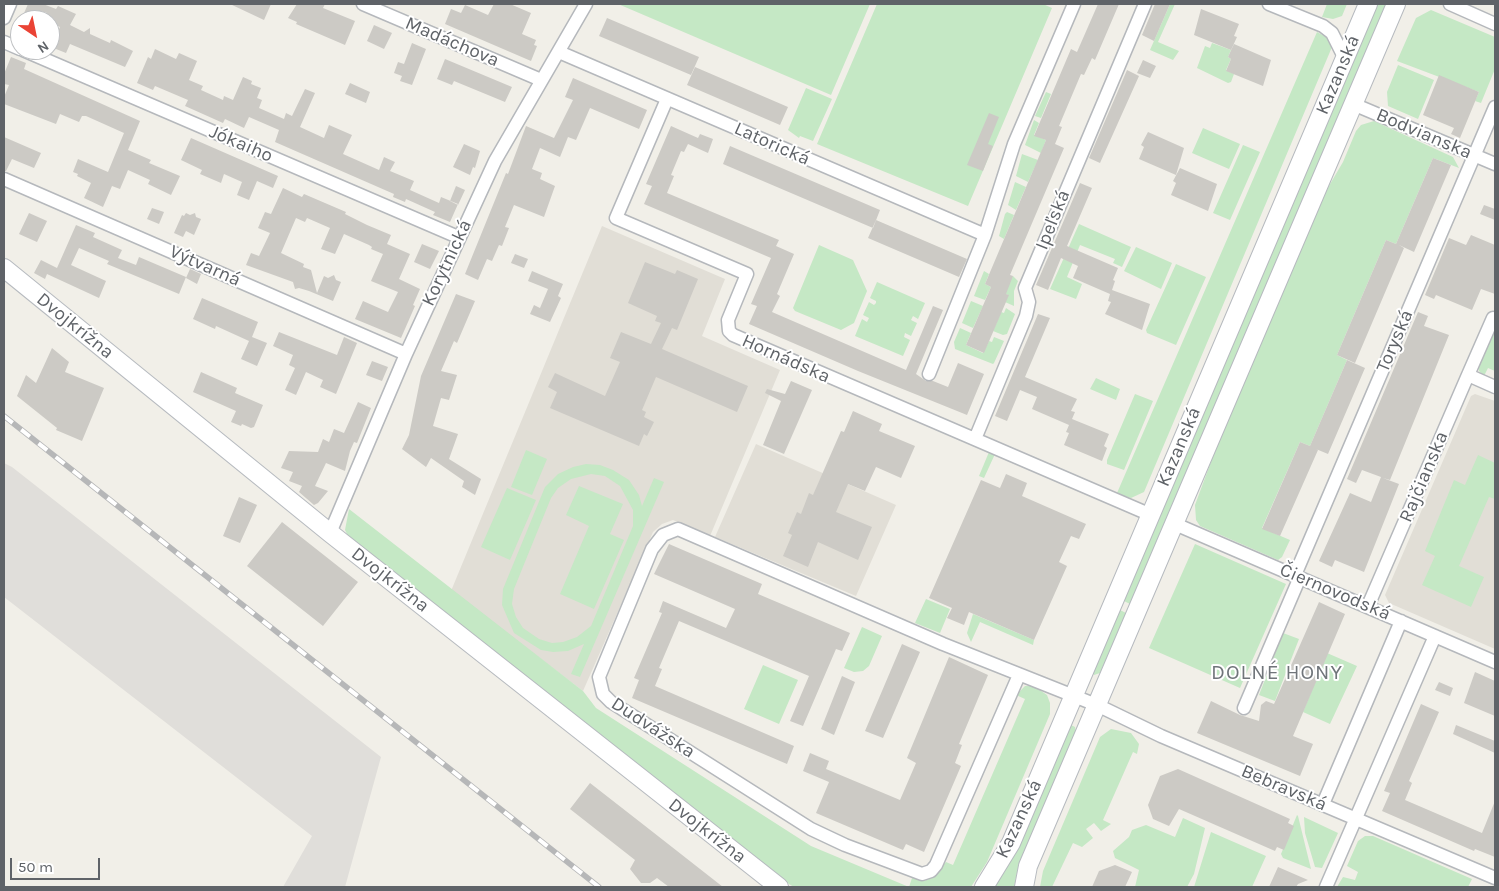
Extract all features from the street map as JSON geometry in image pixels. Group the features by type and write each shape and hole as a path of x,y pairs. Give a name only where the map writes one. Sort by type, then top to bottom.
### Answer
{"main road":[{"name":"Kazanská","path":"984,887 1011,842 1368,4"},
{"name":"Kazanská","path":"1024,887 1028,866 1098,706 1396,4"},
{"name":"Dvojkrížna","path":"4,268 330,533 780,887"}],"street":[{"path":"4,18 10,4"},
{"name":"Madáchova","path":"363,4 541,80"},
{"name":"Korytnická","path":"330,533 458,237 504,142 560,52 586,4"},
{"path":"929,374 986,235 1014,144 1074,4"},
{"name":"Ipeľská","path":"975,439 1026,316 1029,302 1025,288 1145,4"},
{"path":"1269,4 1332,32 1345,59"},
{"path":"1450,4 1495,24"},
{"name":"Latorická","path":"560,52 986,235"},
{"name":"Jókaiho","path":"48,60 458,237"},
{"name":"Hornádska","path":"667,99 616,218 747,274 728,320 729,331 733,335 1151,515"},
{"name":"Bodvianska","path":"1353,104 1495,164"},
{"name":"Toryská","path":"1244,708 1495,108"},
{"name":"Výtvarná","path":"4,179 406,354"},
{"name":"Rajčianska","path":"1368,606 1493,318 1495,319"},
{"path":"1468,375 1495,387"},
{"name":"Čiernovodská","path":"1175,524 1296,580 1368,606 1495,662"},
{"name":"Dudvážska","path":"1019,675 936,865 931,871 922,874 846,845 812,829 611,702 603,694 599,677 656,541 669,531 678,530 1019,675 1074,696"},
{"path":"1323,804 1401,621"},
{"path":"1326,887 1435,636"},
{"name":"Bebravská","path":"1074,696 1161,736 1495,878"}],"shaded area":[{"path":"602,226 725,279 702,336 780,370 710,536 673,520 662,524 653,532 583,691 451,591"},
{"path":"1475,394 1495,401 1495,649 1389,603 1385,595 1471,396"},
{"path":"756,444 896,505 856,596 715,537"},
{"path":"4,463 12,467 381,757 345,887 283,887 312,836 4,597"}],"green space":[{"path":"618,4 870,4 831,95"},
{"path":"877,4 1043,4 1052,8 968,206 817,144"},
{"path":"1170,4 1175,4 1158,42 1179,51 1173,60 1150,50"},
{"path":"1327,4 1347,4 1342,16 1333,19 1322,17"},
{"path":"1377,4 1387,4 1130,604 1122,600"},
{"path":"1431,10 1495,37 1495,69 1481,103 1475,101 1479,92 1397,61 1416,18"},
{"path":"1317,32 1328,38 1332,47 1144,492 1131,498 1124,496 1117,493"},
{"path":"1212,43 1231,50 1228,57 1231,59 1226,70 1234,74 1231,82 1228,83 1197,68 1205,46 1210,48"},
{"path":"1398,65 1434,80 1418,119 1388,106 1387,92"},
{"path":"806,88 832,99 813,141 800,136 799,138 788,130"},
{"path":"1046,92 1051,94 1041,118 1035,116"},
{"path":"1034,120 1039,123 1034,135 1046,140 1041,153 1025,145"},
{"path":"1374,121 1453,157 1459,168 1433,158 1396,244 1386,240 1337,355 1347,360 1310,446 1300,442 1262,528 1290,540 1282,557 1278,560 1200,526 1196,520 1195,505 1219,440 1316,208 1343,162 1356,131 1361,125"},
{"path":"1203,128 1240,144 1229,169 1192,153"},
{"path":"1243,145 1260,152 1230,220 1213,213"},
{"path":"1022,154 1038,160 1028,182 1016,176"},
{"path":"1015,182 1026,187 1016,210 1008,205"},
{"path":"1007,212 1014,215 1004,239 999,236"},
{"path":"1079,224 1131,247 1122,267 1113,263 1115,259 1080,245 1067,277 1082,284 1076,299 1050,289"},
{"path":"819,245 853,260 867,291 854,323 841,330 795,311 793,308"},
{"path":"1136,247 1172,263 1161,289 1124,271"},
{"path":"1176,264 1206,277 1176,345 1147,333 1146,330"},
{"path":"984,271 989,274 985,284 991,287 985,300 974,296"},
{"path":"1013,276 1018,281 1014,291 1014,306 1005,302 1008,295 1002,292"},
{"path":"877,282 925,303 918,319 913,316 911,320 917,323 911,336 905,333 904,337 910,340 903,356 855,336 862,319 867,322 869,318 863,315 869,302 874,305 876,303 876,301 870,298"},
{"path":"971,301 983,306 973,328 962,323"},
{"path":"1006,308 1015,314 1007,334 1003,335 993,331 1001,312 1004,313"},
{"path":"960,328 971,333 966,345 983,353 989,341 992,342 994,337 1004,341 993,364 955,349 954,342"},
{"path":"1495,331 1495,371 1488,368 1484,376 1479,371 1478,365 1490,335"},
{"path":"1096,378 1120,389 1116,400 1090,389"},
{"path":"1135,394 1153,401 1124,470 1107,464 1107,460"},
{"path":"526,450 547,459 532,495 511,487"},
{"path":"989,452 995,454 984,478 979,476"},
{"path":"1478,455 1495,463 1495,499 1489,497 1459,566 1484,577 1471,607 1422,585 1435,556 1425,551 1454,480 1465,485"},
{"path":"586,464 600,465 613,470 629,480 639,495 642,506 654,478 664,482 580,677 571,674 584,644 568,651 553,652 541,650 514,633 502,605 503,589 545,487 558,474 573,467","holes":["591,474 605,476 620,486 633,510 633,526 591,626 577,637 563,642 552,643 539,639 523,628 516,617 512,604 514,589 551,498 558,488 571,479"]},
{"path":"579,486 623,504 610,534 624,540 594,609 560,594 589,526 566,515"},
{"path":"507,488 536,500 510,560 481,547"},
{"path":"349,509 583,691 596,708 811,846 909,887 794,887 777,877 349,538 345,530"},
{"path":"1195,544 1286,584 1240,688 1149,648"},
{"path":"926,599 950,609 940,633 915,623"},
{"path":"1118,609 1126,613 1100,673 1094,675 1093,673"},
{"path":"973,614 1034,640 1033,645 980,622 971,642 967,633"},
{"path":"862,627 882,636 869,666 863,671 854,672 844,668"},
{"path":"1283,633 1299,639 1275,701 1259,695"},
{"path":"1327,653 1357,666 1330,724 1303,712"},
{"path":"763,665 798,680 779,724 744,709"},
{"path":"1025,686 1034,686 1047,695 1050,703 1050,714 987,862 971,887 909,887 912,878 924,881 931,878 946,862 953,865 1025,699 1016,695"},
{"path":"1071,725 1075,727 1076,733 1019,863 1014,887 992,887 1010,862"},
{"path":"1111,729 1131,733 1139,744 1137,754 1133,752 1103,820 1111,824 1101,831 1094,823 1086,829 1093,838 1082,847 1073,843 1052,887 1040,887 1043,871 1100,737"},
{"path":"1297,815 1311,869 1283,858 1281,854"},
{"path":"1304,817 1338,833 1322,868 1315,867 1305,833"},
{"path":"1183,818 1205,828 1194,874 1187,887 1135,887 1139,870 1115,858 1113,851 1129,837 1132,830 1146,825 1175,837"},
{"path":"1211,832 1266,856 1252,887 1194,887"},
{"path":"1365,836 1373,836 1472,879 1468,887 1337,887 1343,877 1355,880 1358,872 1347,866 1358,841"}],"building":[{"path":"28,4 43,4 56,9 58,6 76,14 70,25 84,32 90,28 90,34 110,43 111,40 133,51 125,67 70,44 66,53 60,51 60,10 25,10"},
{"path":"230,4 271,4 264,20"},
{"path":"297,4 325,4 323,8 355,21 345,45 296,24 297,22 288,18"},
{"path":"494,4 510,4 531,13 522,34 536,40 534,45 537,46 531,61 445,24 451,9 461,13 465,5 488,15"},
{"path":"1098,4 1119,4 1095,60 1092,58 1084,75 1081,74 1059,126 1062,127 1055,144 1064,148 1010,275 1013,276 1006,294 1009,295 984,353 966,345 991,287 985,284 1046,140 1034,136 1071,49 1077,52"},
{"path":"1155,4 1170,4 1154,41 1142,35"},
{"path":"1201,9 1239,24 1234,36 1237,37 1231,50 1194,35"},
{"path":"607,18 699,57 691,75 599,36"},
{"path":"374,25 392,33 384,49 367,41"},
{"path":"412,43 426,49 412,85 400,81 402,76 394,73 398,62 404,64"},
{"path":"1234,44 1271,60 1263,86 1226,71 1231,59 1228,57"},
{"path":"155,49 176,59 179,53 197,61 189,80 203,86 201,90 223,100 224,96 233,100 243,77 252,81 251,84 261,88 257,98 262,100 259,108 284,119 286,113 292,116 305,89 315,93 300,127 324,138 329,125 352,135 343,154 379,170 384,157 395,162 390,171 414,181 410,190 439,203 441,197 458,204 450,222 433,215 435,212 406,199 405,202 393,197 394,194 275,142 279,130 249,117 244,128 225,119 223,123 185,106 188,100 155,86 153,90 137,83 148,57 151,59"},
{"path":"10,59 18,60 26,63 24,69 140,121 128,150 151,160 149,163 180,176 171,195 148,184 150,180 128,170 120,189 112,186 103,207 84,198 91,183 73,172 78,159 108,172 124,133 86,116 82,116 79,122 60,114 56,124 4,104 4,97 9,85 4,84 4,74"},
{"path":"445,59 512,87 505,102 454,81 452,85 437,79"},
{"path":"1143,60 1156,66 1150,78 1137,73"},
{"path":"695,67 788,107 780,125 687,85"},
{"path":"1127,70 1139,76 1100,163 1089,158"},
{"path":"1439,75 1479,92 1460,138 1451,134 1454,128 1423,115"},
{"path":"573,78 647,110 639,129 590,108 576,140 568,137 560,157 540,148 532,169 542,173 540,179 555,186 544,217 514,205 505,227 509,228 502,246 499,245 492,261 487,259 478,280 465,274 506,173 508,174 526,126 554,138 573,100 565,97"},
{"path":"350,83 370,92 366,103 345,94"},
{"path":"989,113 999,117 988,144 993,146 983,171 967,165"},
{"path":"671,126 698,138 700,134 713,139 708,153 688,144 684,152 681,151 671,175 674,176 667,193 779,240 776,246 794,254 777,294 780,296 772,312 906,370 933,306 943,310 916,374 926,381 933,381 948,387 958,363 984,374 967,415 749,324 757,306 751,304 771,258 644,204 652,186 646,184"},
{"path":"1148,132 1184,148 1176,175 1139,159 1144,147 1141,145"},
{"path":"4,137 41,153 34,168 12,159 6,171 4,171"},
{"path":"191,138 278,176 273,188 257,181 249,200 237,195 242,182 224,174 221,183 200,174 202,170 181,160"},
{"path":"464,144 480,151 475,168 473,167 470,175 453,167"},
{"path":"730,146 880,210 873,228 723,164"},
{"path":"1433,158 1451,165 1414,252 1399,245 1404,248 1355,363 1337,355 1386,240 1396,244"},
{"path":"1180,168 1217,184 1208,211 1171,195 1176,183 1173,181"},
{"path":"1080,183 1092,188 1067,246 1118,268 1113,280 1115,281 1112,290 1150,304 1142,330 1105,314 1111,302 1108,301 1110,294 1073,278 1078,266 1061,258 1048,290 1036,285"},
{"path":"456,186 465,190 458,205 450,201"},
{"path":"283,188 302,197 304,194 346,212 345,214 391,235 387,244 410,254 399,279 420,289 401,338 355,319 363,301 388,312 398,292 371,281 383,254 371,249 372,247 369,245 344,234 335,254 321,249 330,228 307,218 305,222 296,218 281,253 304,264 303,267 311,270 317,293 324,276 328,278 334,275 336,280 341,282 333,301 309,291 299,288 295,289 293,282 246,265 251,253 259,256 270,233 258,228 265,212 271,214"},
{"path":"1484,205 1495,209 1495,220 1480,214"},
{"path":"152,208 164,212 159,224 147,219"},
{"path":"29,213 47,221 37,242 19,234"},
{"path":"186,213 190,215 195,213 196,217 201,219 194,235 186,231 183,237 174,233 182,215 184,216"},
{"path":"876,220 967,259 959,277 868,238"},
{"path":"76,225 95,233 93,237 122,250 118,258 136,265 139,257 186,277 179,294 107,264 109,261 79,248 71,265 106,281 99,298 47,274 45,279 34,273 41,260 57,268"},
{"path":"1471,235 1495,245 1495,294 1481,289 1472,310 1436,295 1434,299 1425,295 1449,238 1466,245"},
{"path":"422,244 439,251 430,269 414,262"},
{"path":"515,254 528,259 524,268 511,263"},
{"path":"645,262 675,274 677,270 698,279 677,330 672,328 662,349 748,386 737,412 656,377 642,410 646,412 644,417 654,422 647,436 644,434 639,446 550,408 557,392 548,387 555,373 605,396 620,362 610,358 621,332 651,344 661,323 655,321 657,316 628,303"},
{"path":"190,269 201,274 197,284 186,278"},
{"path":"532,271 563,284 558,296 561,298 550,322 530,314 534,305 540,308 548,289 528,281"},
{"path":"456,294 475,301 457,343 454,341 441,371 457,375 449,400 441,398 433,426 458,434 449,459 481,479 475,495 462,487 464,481 431,458 426,467 402,449 409,435 421,376"},
{"path":"202,298 258,322 252,337 267,343 257,366 241,359 249,341 216,326 215,329 193,319"},
{"path":"1418,312 1428,316 1424,326 1449,335 1390,480 1383,478 1399,484 1364,572 1335,560 1332,567 1319,561 1350,493 1371,502 1381,477 1362,470 1356,483 1347,479"},
{"path":"1038,314 1050,318 1025,377 1077,399 1071,411 1075,412 1072,419 1109,434 1104,446 1107,448 1102,461 1064,445 1069,433 1066,432 1069,425 1032,409 1037,397 1020,390 1007,421 995,416"},
{"path":"279,332 337,355 344,337 357,343 336,394 320,387 323,380 306,372 296,395 285,390 295,368 289,365 293,355 273,346"},
{"path":"52,348 69,362 65,372 104,388 82,441 56,430 57,428 17,396 26,375 36,383"},
{"path":"1347,360 1365,368 1328,454 1316,449 1318,450 1280,536 1262,529 1300,442 1310,446"},
{"path":"372,361 388,367 382,381 366,375"},
{"path":"201,372 237,388 235,393 263,405 254,427 251,428 242,424 241,426 231,422 236,411 193,392"},
{"path":"791,381 812,390 784,454 763,445 781,401 765,393 767,389 785,394"},
{"path":"358,402 371,408 357,443 354,442 350,451 345,471 326,463 315,486 328,491 314,505 299,492 302,486 289,481 293,472 281,468 289,451 318,452 323,439 329,442 334,429 344,433"},
{"path":"853,411 882,424 879,431 915,446 901,478 876,467 865,491 848,484 836,512 872,527 858,560 818,542 808,567 783,556 792,535 788,533 797,512 801,514 809,493 813,495 841,431 844,432"},
{"path":"1006,474 1027,483 1022,496 1086,524 1079,539 1071,536 1059,562 1067,566 1034,640 969,612 964,625 947,618 952,608 929,598 981,480 1000,488"},
{"path":"239,497 257,505 240,543 223,536"},
{"path":"282,522 358,582 323,626 247,566"},
{"path":"669,544 762,584 758,594 850,633 842,651 836,649 803,726 790,721 809,676 679,621 659,668 662,669 655,686 794,746 787,764 632,698 639,680 634,678 662,613 659,612 663,601 726,628 735,609 654,574"},
{"path":"1319,602 1345,614 1293,736 1313,744 1300,776 1197,733 1211,701 1240,715 1259,721 1261,705 1266,701 1274,704"},
{"path":"902,644 920,652 883,738 865,731"},
{"path":"949,657 988,675 959,744 962,745 955,763 961,766 924,852 906,844 903,850 816,813 829,782 803,771 810,753 829,761 826,769 900,800 916,763 907,758"},
{"path":"1475,672 1495,681 1495,716 1464,703"},
{"path":"842,676 855,682 834,735 821,729"},
{"path":"1439,682 1453,688 1450,696 1435,690"},
{"path":"1421,704 1439,712 1409,781 1412,783 1405,800 1482,833 1495,801 1495,857 1475,849 1474,851 1382,811 1390,793 1384,791"},
{"path":"1456,725 1495,741 1495,753 1453,734"},
{"path":"1178,769 1290,819 1288,823 1294,826 1284,850 1277,847 1275,851 1179,809 1169,826 1153,819 1148,805 1160,776"},
{"path":"590,783 723,887 669,887 657,878 650,883 641,883 630,869 635,860 570,809"},
{"path":"1115,865 1132,872 1125,887 1092,887 1099,871"},
{"path":"1278,867 1308,880 1298,884 1296,887 1269,887"}],"railway":[{"path":"4,416 599,887"}],"district":[{"name":"DOLNÉ HONY","path":"1277,673"}]}
